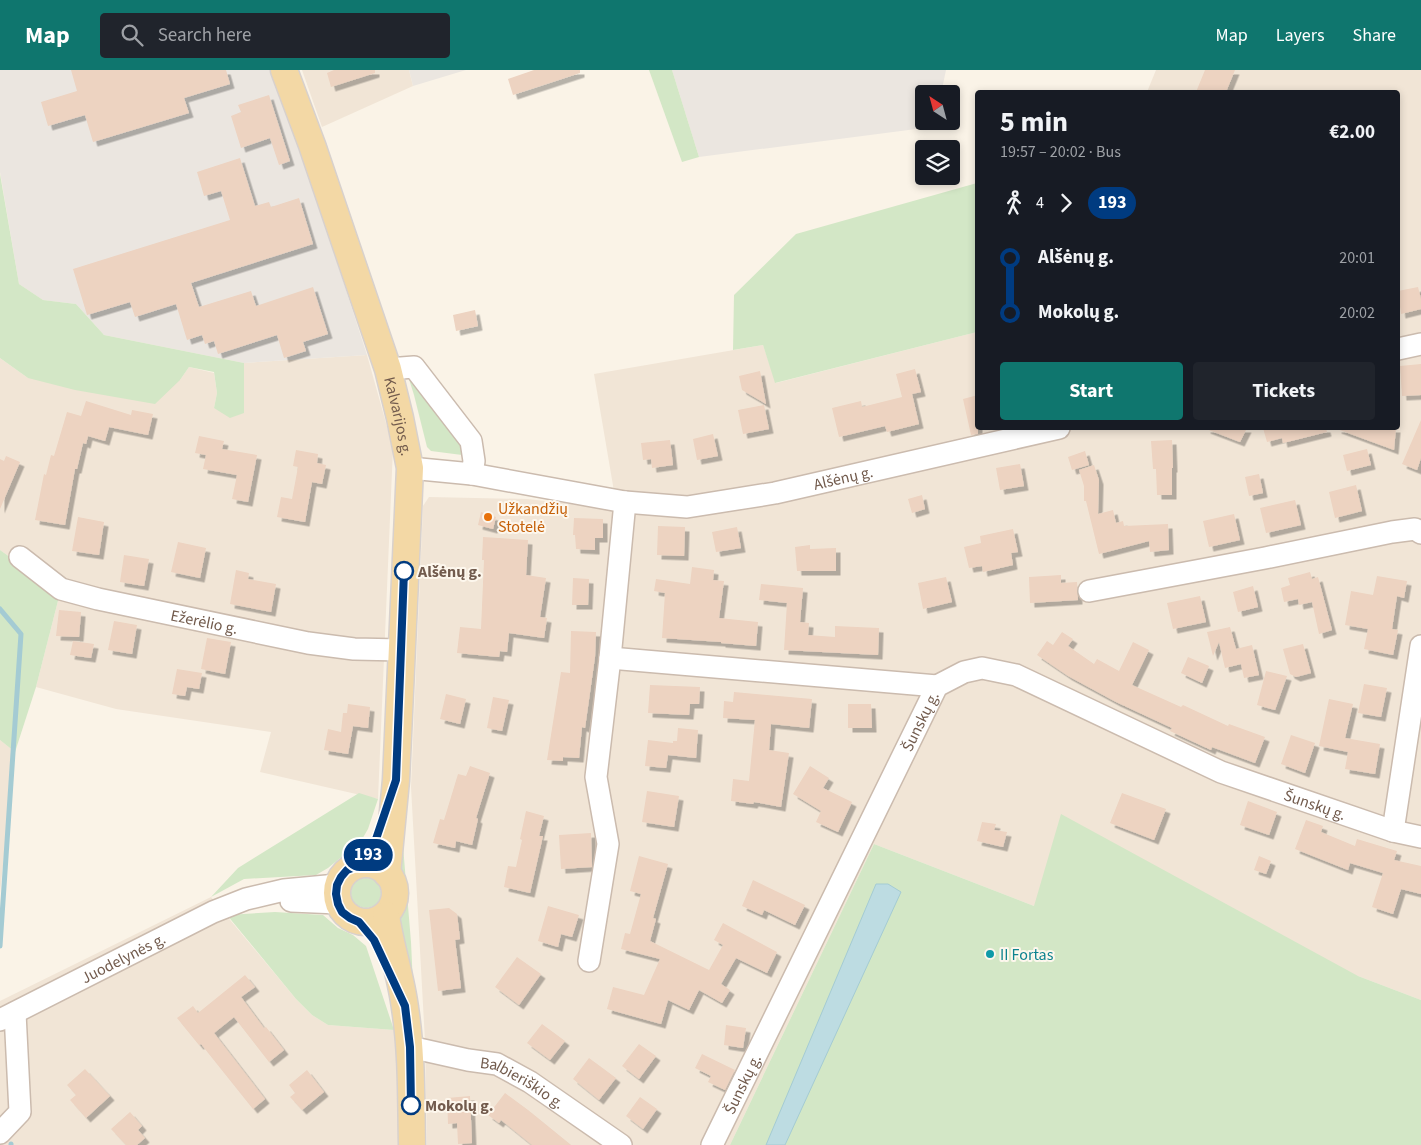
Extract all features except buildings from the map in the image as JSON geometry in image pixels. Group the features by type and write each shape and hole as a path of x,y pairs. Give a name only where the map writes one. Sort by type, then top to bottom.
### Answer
{"main road":[{"name":"Kalvarijos g.","path":"284,70 312,145 388,369 410,468 396,780 387,874"},
{"name":"Kalvarijos g.","path":"363,864 374,845 396,780"},
{"path":"363,864 380,868 387,874 395,890 392,908 386,915 378,920 359,922 342,912 338,894 341,877 347,870 363,864"},
{"path":"386,915 405,1006 410,1047 412,1145"},
{"path":"359,922 374,940 405,1006"}],"street":[{"path":"1400,349 1421,344"},
{"path":"388,369 414,367 471,441 474,461 472,474"},
{"name":"Alšėnų g.","path":"410,468 472,474 625,502 687,507 775,494 1050,430"},
{"path":"589,961 608,844 596,777 625,502"},
{"path":"1089,591 1392,532 1415,530 1421,533"},
{"name":"Ežerėlio g.","path":"20,557 61,589 308,643 354,649 401,650"},
{"path":"1394,831 1421,646"},
{"path":"610,658 937,686"},
{"name":"Šunskų g.","path":"712,1145 937,686 964,672 982,668 1016,675 1221,772 1394,831 1421,837"},
{"name":"Juodelynės g.","path":"7,1016 213,912 246,899 284,890 338,894"},
{"path":"0,1133 20,1112 7,1016"},
{"name":"Balbieriškio g.","path":"410,1047 468,1060 497,1064 530,1082 621,1145"}],"shaded area":[{"path":"0,70 275,70 367,355 244,363 104,335 76,304 43,300 19,284 0,172"},
{"path":"302,70 409,70 413,86 322,127"},
{"path":"409,70 466,70 413,86"},
{"path":"672,70 946,70 943,85 915,85 915,129 699,157"},
{"path":"1156,70 1421,70 1421,1000 1358,976 1034,906 874,844 730,1145 427,1145 425,1041 411,787 423,506 429,497 527,499 617,509 594,374 763,345 776,383 975,333 975,430 1400,430 1400,90 1148,90"},
{"path":"367,355 393,448 378,799 260,772 271,732 116,709 36,687 60,593 0,550 0,358 28,378 180,380 189,367 214,373 217,393 214,408 244,413 244,363"},
{"path":"0,740 15,752 0,893"},
{"path":"211,897 296,999 312,1015 328,1025 394,1030 401,1058 404,1145 0,1145 0,1001"}],"green space":[{"path":"649,70 672,70 699,157 682,162"},
{"path":"0,174 19,284 43,300 76,304 104,335 244,363 244,413 230,418 214,408 217,393 214,372 189,367 180,380 155,404 75,390 28,378 0,358"},
{"path":"975,184 975,333 775,383 763,345 733,350 734,295 796,234"},
{"path":"408,376 462,446 464,451 462,455 431,451 427,447"},
{"path":"0,550 60,593 36,687 15,752 0,740"},
{"path":"359,793 378,799 368,829 361,841 328,868 316,875 244,879 211,897 238,868"},
{"name":"II Fortas","path":"1061,814 1358,976 1421,1000 1421,1145 730,1145 874,844 1034,906"},
{"path":"401,822 411,942 414,1006 396,915 403,900 404,888 397,871"},
{"path":"366,878 377,882 381,893 377,904 366,908 355,904 351,893 355,882"},
{"path":"275,912 323,915 338,928 353,935 366,946 394,1030 328,1025 312,1015 296,999 227,915"}],"water":[{"path":"876,884 888,884 901,892 785,1145 766,1145"}],"waterway":[{"path":"0,609 21,634 0,946"}],"bus line":[{"name":"193","path":"404,571 396,780 374,845 363,864 347,870 341,877 337,885 336,894 342,912 359,922 374,940 405,1006 410,1047 411,1105"}],"place":[{"name":"Užkandžių Stotelė","path":"488,517"},
{"name":"Alšėnų g.","path":"404,571"},
{"name":"II Fortas","path":"990,954"},
{"name":"Mokolų g.","path":"411,1105"}]}
